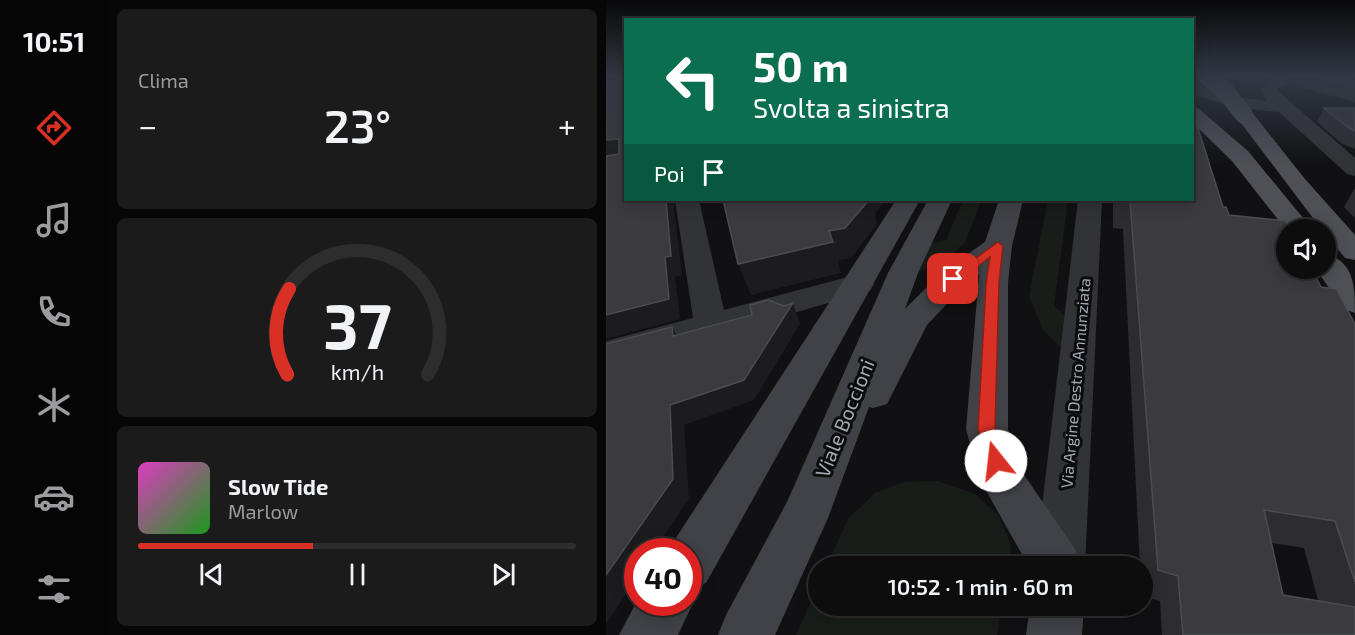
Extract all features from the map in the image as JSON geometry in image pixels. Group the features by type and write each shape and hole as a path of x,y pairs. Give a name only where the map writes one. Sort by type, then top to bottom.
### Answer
{"main road":[{"path":"1237,107 1297,184 1355,252"},
{"path":"1194,114 1240,156 1291,219"},
{"path":"1336,276 1355,302"}],"street":[{"path":"1271,107 1282,107 1355,169"},
{"path":"687,201 711,324"},
{"path":"702,543 907,201"},
{"name":"Viale Boccioni","path":"746,635 804,518 903,273 939,201"},
{"name":"Via Argine Destro Annunziata","path":"1011,201 998,246 993,283 987,429 1001,478 1051,556"},
{"name":"Via Argine Destro Annunziata","path":"1059,556 1090,201"},
{"path":"804,518 914,319 953,279 998,246"},
{"path":"606,354 859,284"},
{"path":"646,635 658,616"},
{"path":"1054,635 1056,616"}],"shaded area":[{"path":"963,201 982,201 964,244 942,262 910,275 925,245 946,240"},
{"path":"1048,201 1068,201 1054,306 1069,318 1063,349 1043,330 1029,296"},
{"path":"938,481 975,494 998,515 1011,545 1010,556 831,556 848,519 875,493 904,482"},
{"path":"808,608 808,616 1000,616 997,635 796,635"}],"building":[{"path":"606,107 624,107 624,201 666,201 671,256 665,257 669,299 606,315 606,156 619,154 619,139 606,140"},
{"path":"1324,108 1355,108 1355,131 1349,128"},
{"path":"1194,115 1223,207 1226,207 1229,215 1276,220 1276,279 1317,279 1321,287 1336,289 1355,324 1355,582 1335,521 1264,510 1283,595 1355,607 1355,635 1183,635 1178,576 1158,570 1130,201 1194,201"},
{"path":"723,201 868,201 845,228 829,231 833,242 738,264"},
{"path":"768,300 784,306 793,303 744,380 670,405 673,479 632,538 624,538 624,549 606,575 606,344 672,327 673,336 752,315 750,305"}],"route":[{"path":"953,279 998,246 993,283 987,429 996,461"}]}
